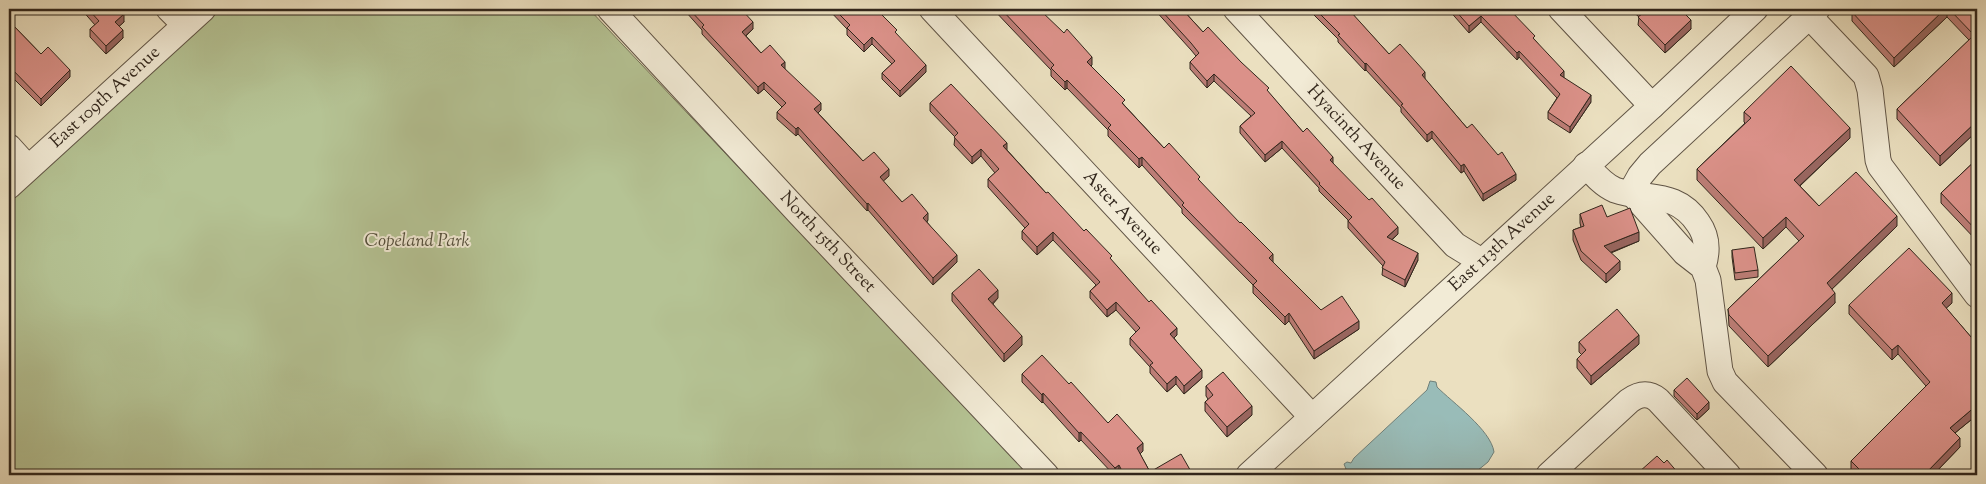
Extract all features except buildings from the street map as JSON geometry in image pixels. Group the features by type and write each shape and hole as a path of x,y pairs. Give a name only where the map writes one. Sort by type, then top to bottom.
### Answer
{"street":[{"name":"North 15th Street","path":"610,9 784,198 1046,475"},
{"name":"Aster Avenue","path":"932,9 1312,417"},
{"name":"Hyacinth Avenue","path":"1236,9 1455,245 1481,261"},
{"path":"1561,9 1652,106"},
{"name":"East 113th Avenue","path":"1249,475 1652,106 1755,9"},
{"path":"1631,192 1640,176 1650,164 1813,12 1866,76 1870,90 1880,166 1976,289"},
{"name":"East 109th Avenue","path":"9,186 186,14"},
{"path":"9,147 28,168"},
{"path":"1586,165 1606,185 1614,189 1669,200 1683,206 1700,226 1706,241 1707,250 1703,267 1709,286 1720,371 1725,382 1815,475"},
{"path":"1549,475 1629,401 1644,394 1653,396 1658,400 1728,475"}],"green space":[{"name":"Copeland Park","path":"220,9 589,9 1029,475 9,475 9,201"}],"water":[{"path":"1430,381 1436,382 1437,387 1470,417 1486,435 1494,452 1488,462 1472,475 1339,475 1346,469 1344,464 1347,462 1351,463 1354,458 1427,390"}]}
